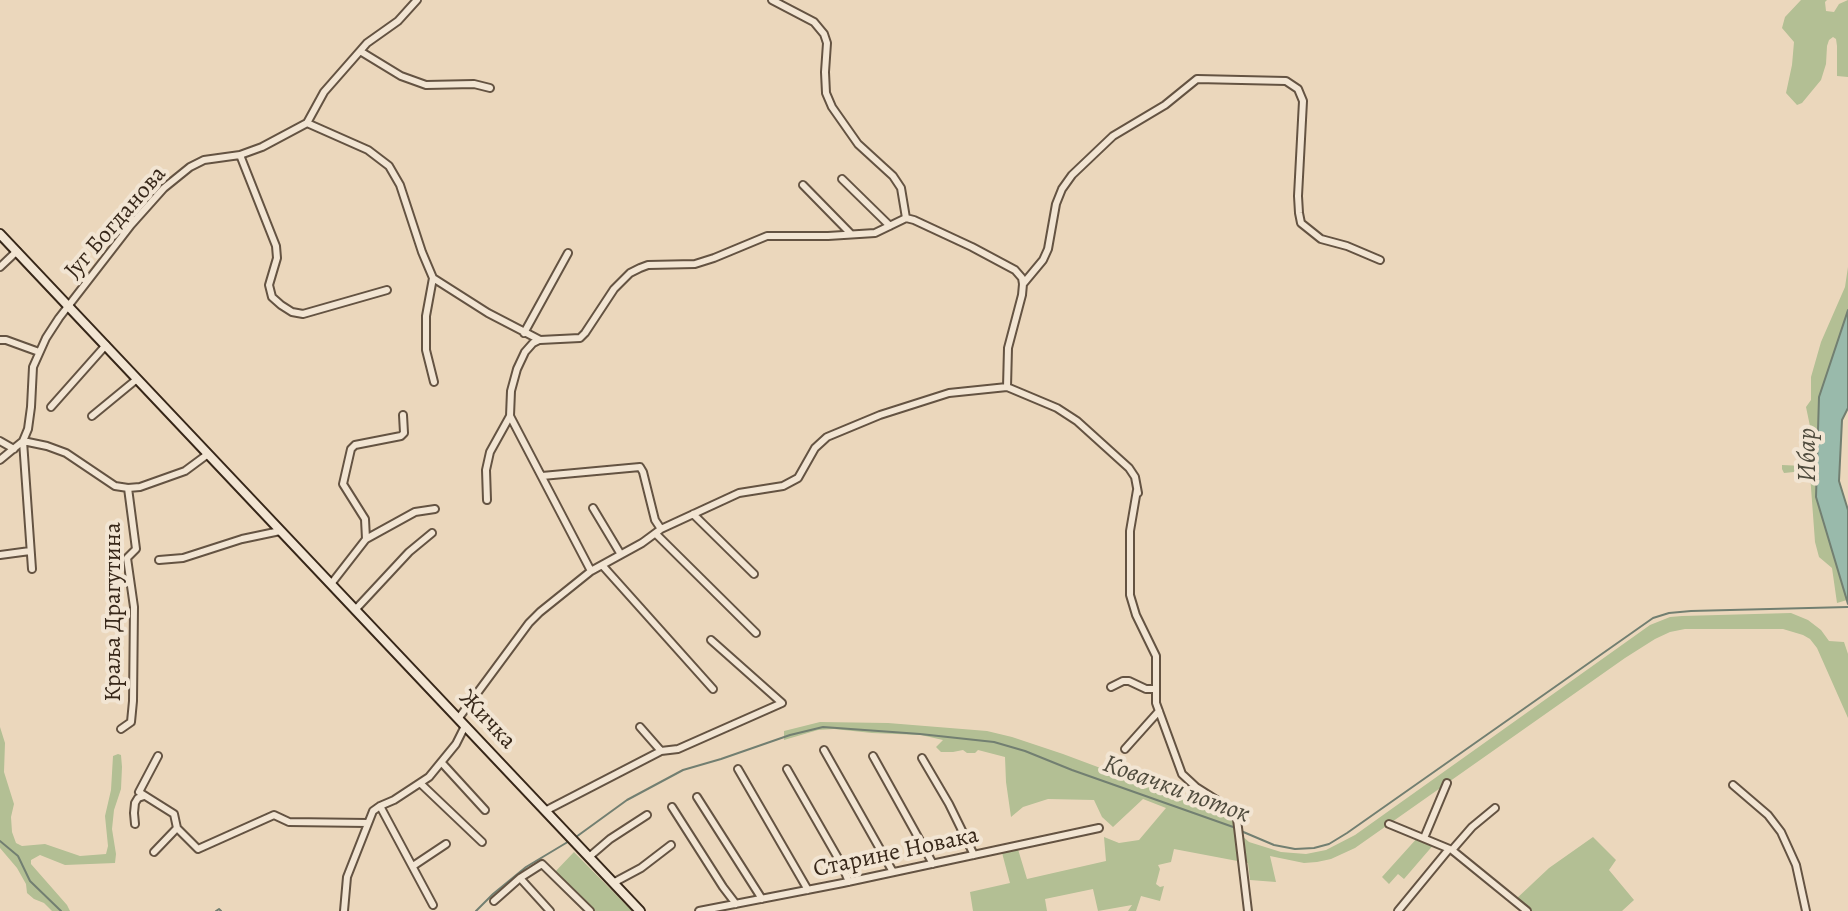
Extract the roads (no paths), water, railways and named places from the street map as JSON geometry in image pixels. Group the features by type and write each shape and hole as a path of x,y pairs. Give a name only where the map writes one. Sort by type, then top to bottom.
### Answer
{"main road":[{"name":"Жичка","path":"1,236 640,911"}],"street":[{"path":"417,0 398,21 367,43 324,92 307,123 368,150 389,166 400,185 433,278 426,316 426,350 434,382"},
{"path":"772,0 814,22 824,34 827,43 826,93 832,107 858,144 893,176 901,188 906,218"},
{"path":"360,51 401,76 426,85 474,84 490,88"},
{"path":"1023,284 1048,249 1056,204 1072,175 1113,136 1165,105 1197,79 1286,81 1298,89 1303,101 1298,196 1301,223 1321,239 1380,260"},
{"name":"Југ Богданова","path":"39,352 59,318 131,225 164,188 204,160 240,155 307,123"},
{"path":"240,155 276,246 277,258 269,285 272,297 292,312 303,314 387,290"},
{"path":"842,179 890,226"},
{"path":"803,185 851,235"},
{"path":"487,500 486,470 490,452 510,416 511,391 517,369 533,343 580,338 614,289 640,268 648,265 695,264 767,236 875,233 906,218 1015,270 1023,284 1008,348 1007,387"},
{"path":"0,267 17,251"},
{"path":"524,333 568,253"},
{"path":"433,278 466,300 540,340"},
{"path":"0,340 39,352 33,367 28,429 23,441 0,460"},
{"path":"51,407 106,345"},
{"path":"92,416 137,379"},
{"path":"344,911 347,877 373,811 429,777 442,763 456,744 462,723 529,623 591,571 693,514 739,493 783,486 798,478 815,448 827,437 880,415 949,393 1007,387 1057,408 1077,421 1135,477 1138,490 1130,531 1130,595 1156,656 1156,703 1182,774 1229,808 1239,822 1248,911"},
{"path":"366,539 365,519 343,484 351,449 355,445 401,436 404,433 403,415"},
{"path":"510,416 591,571"},
{"path":"0,441 14,449"},
{"path":"23,441 66,453 115,486 128,488 140,487 185,471 208,454"},
{"path":"23,441 32,569"},
{"path":"542,476 640,467 659,532 756,633"},
{"name":"Краља Драгутина","path":"121,729 131,722 133,701 134,607 127,558 136,549 128,488"},
{"path":"593,508 620,553"},
{"path":"331,584 366,539 415,512 435,509"},
{"path":"693,514 754,574"},
{"path":"159,560 183,558 242,539 280,531"},
{"path":"355,610 409,552 432,533"},
{"path":"1,552 30,551"},
{"path":"602,565 713,689"},
{"path":"545,811 661,751 678,749 782,703 711,640"},
{"path":"1111,687 1129,681 1146,689 1156,689"},
{"path":"1125,749 1159,711"},
{"path":"640,727 661,751"},
{"path":"824,750 893,872"},
{"path":"158,756 139,792 174,814 177,828 198,849 274,815 289,822 368,823"},
{"path":"873,756 933,864"},
{"path":"922,758 964,830 974,855"},
{"path":"442,763 485,810"},
{"path":"738,769 808,890"},
{"path":"787,769 849,882"},
{"path":"420,783 482,842"},
{"path":"1424,838 1447,783"},
{"path":"1733,785 1768,815 1781,832 1796,865 1806,911"},
{"path":"135,824 135,803 144,796"},
{"path":"697,797 762,899"},
{"path":"380,806 433,905"},
{"path":"672,807 736,904"},
{"path":"1398,911 1451,849 1495,808"},
{"path":"589,857 647,815"},
{"path":"1389,824 1451,849 1527,911"},
{"path":"154,852 177,828"},
{"name":"Старине Новака","path":"699,911 1099,828"},
{"path":"413,866 446,844"},
{"path":"613,883 641,868 671,845"},
{"path":"494,901 536,866 544,865 590,911"},
{"path":"520,878 550,911"}],"waterway":[{"name":"Ковачки поток","path":"1241,831 1274,845 1295,849 1329,844 1653,618 1691,611 1848,607"},
{"name":"Ковачки поток","path":"576,837 627,800 683,770 823,727 994,742 1236,828"},
{"name":"Ковачки поток","path":"476,911 526,867 571,840"},
{"name":"Ковачки поток","path":"0,841 18,856 30,881 61,911"},
{"name":"Ковачки поток","path":"216,911 221,911"}],"water label":[{"name":"Ибар","path":"1809,455"}]}
